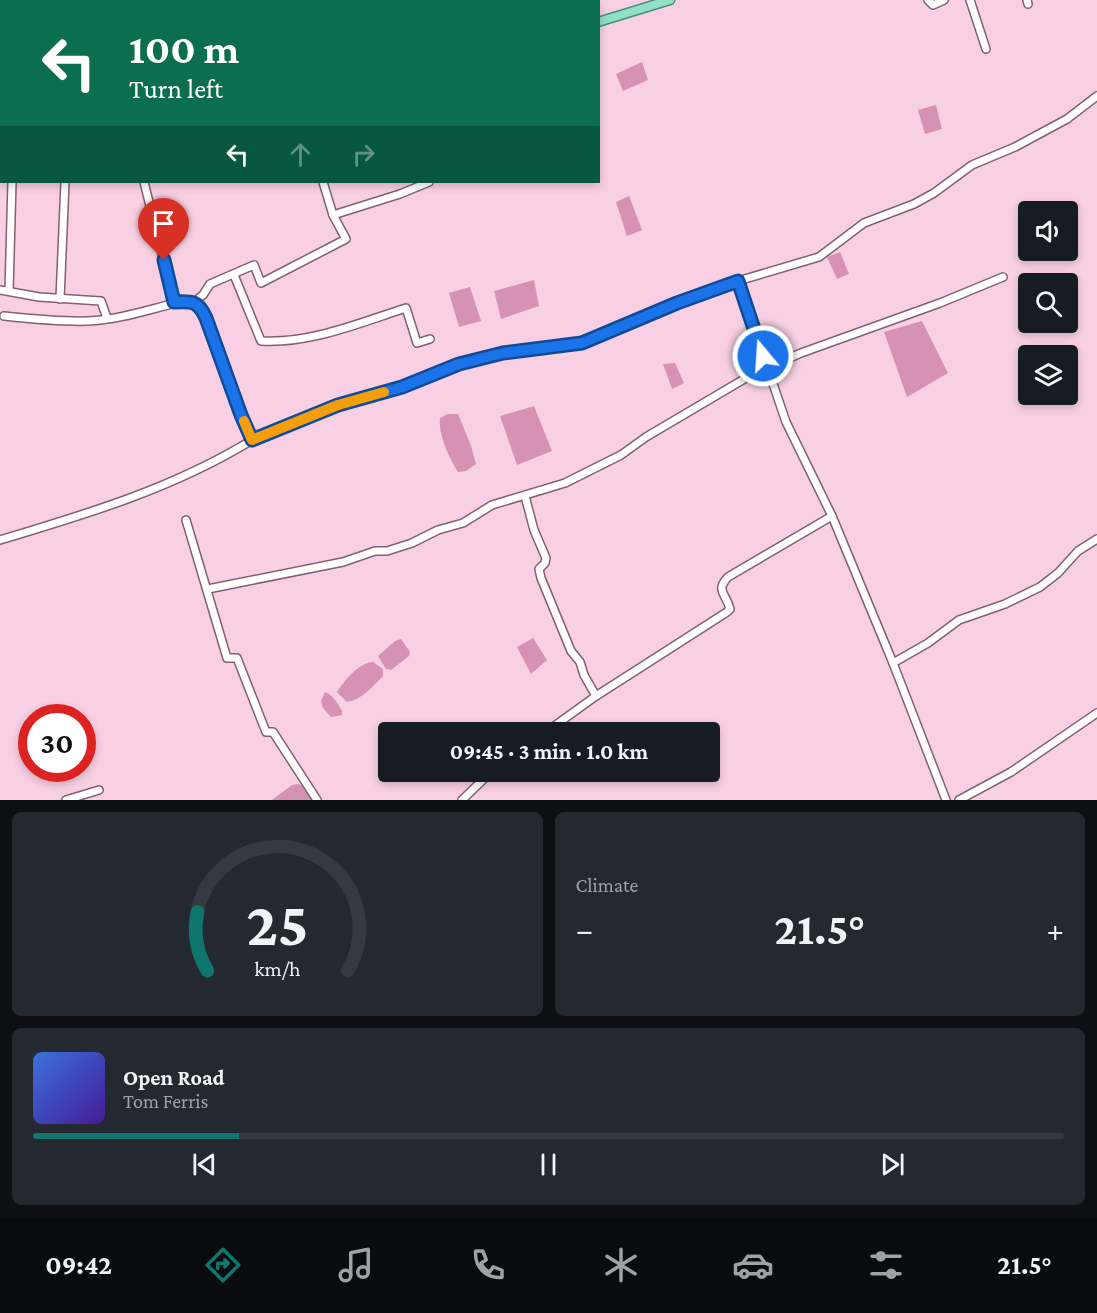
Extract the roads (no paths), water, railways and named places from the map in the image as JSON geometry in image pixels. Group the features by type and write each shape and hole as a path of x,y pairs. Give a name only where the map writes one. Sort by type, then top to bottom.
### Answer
{"main road":[{"path":"600,21 670,0"}],"street":[{"path":"928,0 933,5 944,0"},
{"path":"970,0 986,49"},
{"path":"0,540 69,519 169,483 221,459 252,440 338,405 402,387 459,364 503,353 582,343 677,303 738,281 819,257 864,223 914,204 934,193 972,165 1015,147 1067,119 1096,99"},
{"path":"9,291 12,183"},
{"path":"60,299 65,183"},
{"path":"144,183 174,302"},
{"path":"4,316 58,321 91,321 129,315 174,302 194,302 200,299 210,284 254,265 261,283 346,239 333,215 323,183"},
{"path":"333,215 426,183"},
{"path":"234,275 261,341 281,342 319,335 406,308 417,343 430,339"},
{"path":"208,589 343,562 375,551 387,551 412,543 438,530 463,523 492,505 565,483 621,455 656,431 751,375 801,353 1003,278"},
{"path":"738,281 786,422 832,516 893,663 946,800"},
{"path":"0,290 60,299 101,301 107,318"},
{"path":"194,302 201,306 252,440"},
{"path":"525,496 534,530 546,558 545,563 539,569 541,578 571,651 580,662 584,675 596,696"},
{"path":"560,722 596,696 728,612 729,605 721,584 728,577 832,516"},
{"path":"186,520 227,658 237,658 266,732 273,732 317,800"},
{"path":"893,663 928,643 960,620 1005,604 1041,587 1058,573 1077,550 1097,539"},
{"path":"958,800 1011,772 1097,713"},
{"path":"462,800 481,782"},
{"path":"66,800 99,789"}]}
